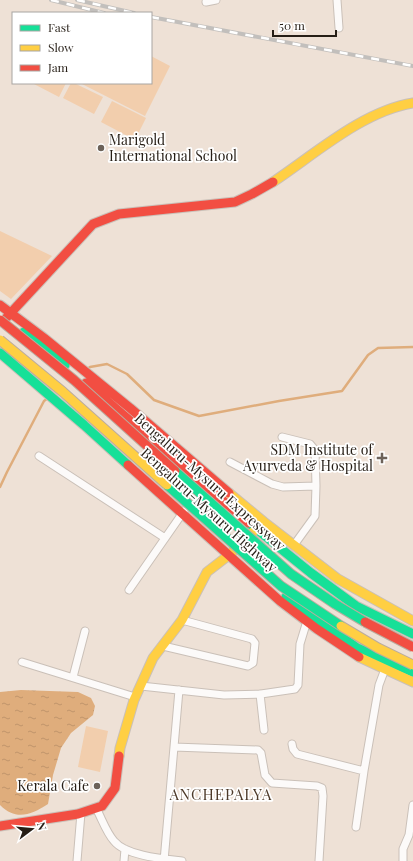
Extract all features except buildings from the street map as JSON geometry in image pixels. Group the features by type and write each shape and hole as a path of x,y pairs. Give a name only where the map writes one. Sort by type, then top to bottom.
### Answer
{"main road":[{"path":"4,316 93,224 119,214 235,202 250,196 346,131 374,115 402,104 413,103"},
{"name":"Bengaluru-Mysuru Expressway","path":"0,305 4,316 291,574 337,606 377,629 413,647"},
{"name":"Bengaluru-Mysuru Expressway","path":"4,316 43,342 130,408 264,522 338,579 413,621"},
{"path":"0,340 63,392 281,586 313,609 350,632 413,665"},
{"name":"Bengaluru-Mysuru Expressway","path":"43,342 229,507 256,529 356,606 413,634"},
{"name":"Bengaluru-Mysuru Highway","path":"0,347 183,511 231,553 277,590 357,648 413,672"},
{"path":"0,353 28,372"},
{"path":"0,826 81,813 102,806 115,788 120,748 135,697 153,658 182,620 207,572 231,553 264,522"},
{"path":"231,553 280,601 307,621 355,655 413,682"}],"street":[{"path":"206,2 216,0"},
{"path":"336,0 339,28"},
{"path":"282,437 310,444 313,446 314,450 316,486 315,516 294,545"},
{"path":"39,456 165,538"},
{"path":"230,462 272,484 283,487 316,486"},
{"path":"129,590 183,511"},
{"path":"163,646 248,666 253,663 255,644 252,638 182,620"},
{"path":"141,686 224,695 260,694 294,689 298,685 300,644 307,621"},
{"path":"73,677 85,631"},
{"path":"22,662 135,697"},
{"path":"356,827 379,685 385,669"},
{"path":"164,860 179,690"},
{"path":"260,694 264,730"},
{"path":"292,744 293,749 297,754 364,771"},
{"path":"174,747 258,750 261,753 265,775 272,783 318,786 322,788 323,796 319,861"},
{"path":"403,861 403,849 409,835 413,805"},
{"path":"96,808 114,842 125,849 164,860 182,861"},
{"path":"77,861 81,813"},
{"path":"124,861 125,849"}],"shaded area":[{"path":"152,57 170,66 145,116 82,84 152,84"},
{"path":"34,84 66,84 59,97"},
{"path":"70,84 76,84 103,97 94,114 63,98"},
{"path":"112,101 146,118 135,140 101,122"},
{"path":"0,231 52,256 11,299 0,291"},
{"path":"86,726 108,731 100,772 78,767"}],"water":[{"path":"21,690 78,692 91,698 95,706 93,715 71,733 61,748 53,775 48,804 36,811 24,815 18,815 6,810 0,805 0,692"}],"waterway":[{"path":"86,370 90,367 107,364 127,374 154,400 199,416 342,391 368,355 378,348 413,347"},
{"path":"0,487 44,401 48,398"}],"railway":[{"path":"51,0 100,12"},
{"path":"77,0 130,12"},
{"path":"152,17 413,66"}],"traffic: fast":[{"path":"24,332 65,365"},
{"path":"0,353 128,465"},
{"path":"175,471 291,574 335,604 365,622"},
{"path":"167,485 281,586 341,626"},
{"path":"249,523 311,573 356,606 413,634"},
{"path":"286,597 357,648 413,672"}],"traffic: slow":[{"path":"273,182 358,124 394,108 413,103"},
{"path":"0,340 63,392 167,485"},
{"path":"229,493 338,579 413,621"},
{"path":"119,756 134,700 153,658 182,620 207,572 229,555 254,531"},
{"path":"341,626 378,648 413,665"},
{"path":"359,657 413,682"}],"traffic: jam":[{"path":"7,317 93,224 119,214 235,202 273,182"},
{"path":"0,305 44,338 130,408 229,493"},
{"path":"0,320 74,380 175,471"},
{"path":"86,383 249,523"},
{"path":"128,465 280,601 317,629 359,657"},
{"path":"365,622 413,647"},
{"path":"0,826 78,814 102,806 115,788 119,756"}],"place":[{"name":"Marigold International School","path":"101,148"},
{"name":"SDM Institute of Ayurveda & Hospital","path":"382,458"},
{"name":"Kerala Cafe","path":"97,786"}],"district":[{"name":"ANCHEPALYA","path":"221,795"}]}
